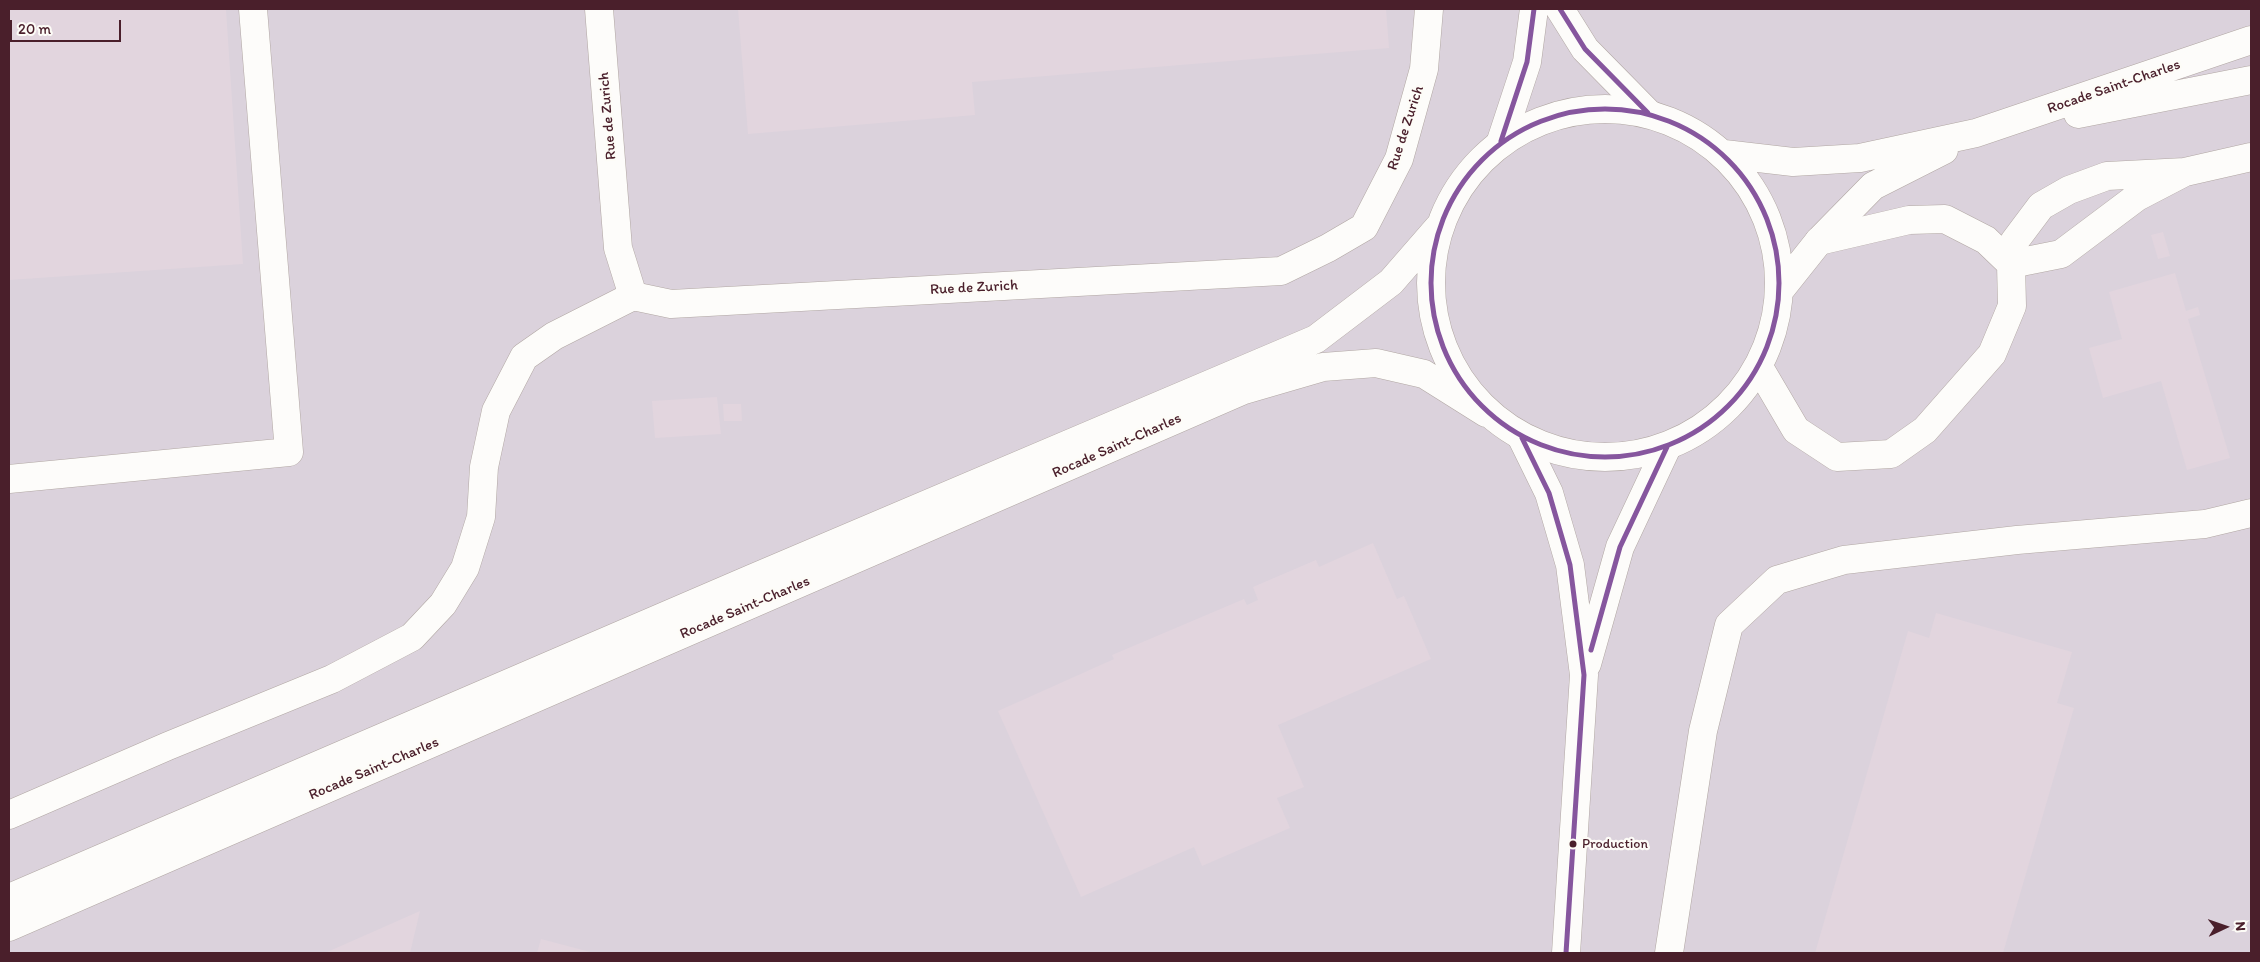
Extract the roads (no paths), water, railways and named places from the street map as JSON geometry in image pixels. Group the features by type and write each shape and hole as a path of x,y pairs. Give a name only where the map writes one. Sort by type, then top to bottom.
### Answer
{"main road":[{"path":"9,479 289,452 253,9"},
{"name":"Rue de Zurich","path":"599,9 618,248 633,296 671,304 1281,271 1328,248 1364,227 1399,159 1424,69 1429,9"},
{"path":"1501,141 1527,62 1534,9"},
{"path":"1560,9 1585,49 1648,112"},
{"name":"Rocade Saint-Charles","path":"1724,154 1793,162 1860,158 1976,133 2251,40"},
{"path":"1976,133 2251,80"},
{"path":"1597,107 1648,112 1689,129 1724,154 1756,194 1775,240 1780,290 1774,330 1759,367 1735,401 1704,428 1667,448 1618,458 1568,455 1522,438 1486,413 1454,374 1435,327 1430,278 1438,228 1463,180 1501,141 1546,117 1597,107"},
{"name":"Rocade Saint-Charles","path":"1780,290 1819,241 1873,186 1976,133"},
{"path":"1759,367 1796,430 1837,457 1890,454 1925,430 1992,354 2012,306 2011,264 2014,242 2041,206 2069,190 2107,176 2185,172 2251,157"},
{"path":"2011,264 2061,254 2137,197 2185,172"},
{"path":"1819,241 1909,220 1944,220 1986,240 2011,264"},
{"name":"Rocade Saint-Charles","path":"9,898 1316,339 1392,282 1438,228"},
{"path":"9,815 168,746 332,679 412,637 443,604 465,568 481,517 484,467 496,410 524,358 554,336 633,296"},
{"name":"Rocade Saint-Charles","path":"9,926 1244,390 1323,367 1376,363 1424,374 1486,413"},
{"path":"1522,438 1549,493 1570,565 1584,675 1566,953"},
{"path":"1584,675 1620,547 1667,448"},
{"path":"1669,953 1703,731 1728,625 1777,580 1844,560 2017,540 2205,524 2251,513"}],"place":[{"name":"Production","path":"1573,844"}]}
